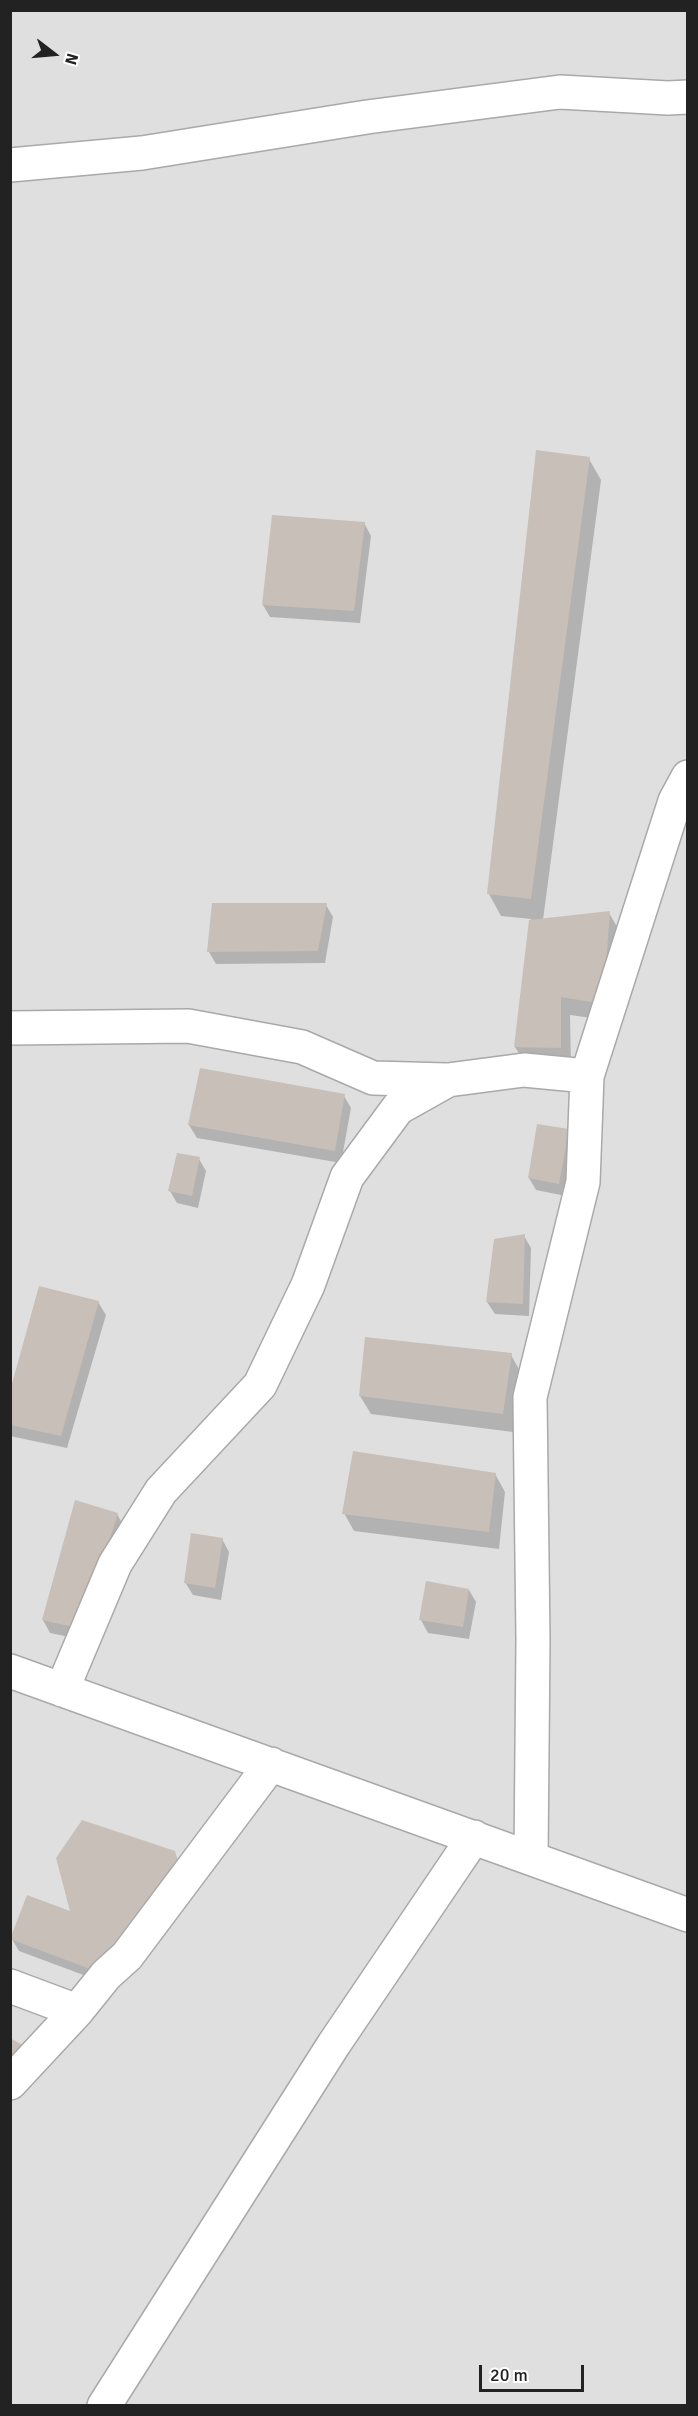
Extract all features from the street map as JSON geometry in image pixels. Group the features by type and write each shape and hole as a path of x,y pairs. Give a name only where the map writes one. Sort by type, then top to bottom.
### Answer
{"street":[{"path":"10,165 142,153 367,117 560,92 687,97"},
{"path":"531,1858 533,1640 530,1397 583,1182 587,1076 675,801 687,777"},
{"path":"10,1028 188,1026 302,1047 373,1078 448,1080 524,1070 587,1076"},
{"path":"62,1690 115,1564 161,1491 260,1385 308,1285 347,1178 398,1108 448,1080"},
{"path":"10,1671 687,1915"},
{"path":"10,2083 77,2011 106,1975 127,1956 271,1764"},
{"path":"104,2406 328,2054 474,1837"},
{"path":"10,1986 77,2011"}],"shaded area":[{"path":"11,11 687,11 687,2405 11,2405"}],"building":[{"path":"536,450 590,457 531,899 487,894"},
{"path":"272,515 365,522 354,611 262,605"},
{"path":"212,903 327,903 318,951 207,952"},
{"path":"610,911 603,1004 561,997 561,1048 514,1047 529,920"},
{"path":"200,1068 345,1094 335,1151 188,1125"},
{"path":"537,1124 569,1129 559,1184 528,1178"},
{"path":"177,1153 200,1157 192,1196 168,1191"},
{"path":"525,1234 523,1304 486,1302 494,1239"},
{"path":"39,1286 99,1301 61,1436 10,1425 10,1391"},
{"path":"365,1337 512,1353 503,1414 359,1396"},
{"path":"353,1451 496,1473 489,1532 342,1514"},
{"path":"75,1500 118,1513 82,1629 42,1620"},
{"path":"191,1533 223,1538 215,1588 184,1583"},
{"path":"426,1581 469,1589 463,1627 419,1620"},
{"path":"82,1820 175,1851 179,1866 106,1975 10,1939 27,1895 70,1911 56,1858"},
{"path":"10,2038 24,2046 10,2067"}]}
